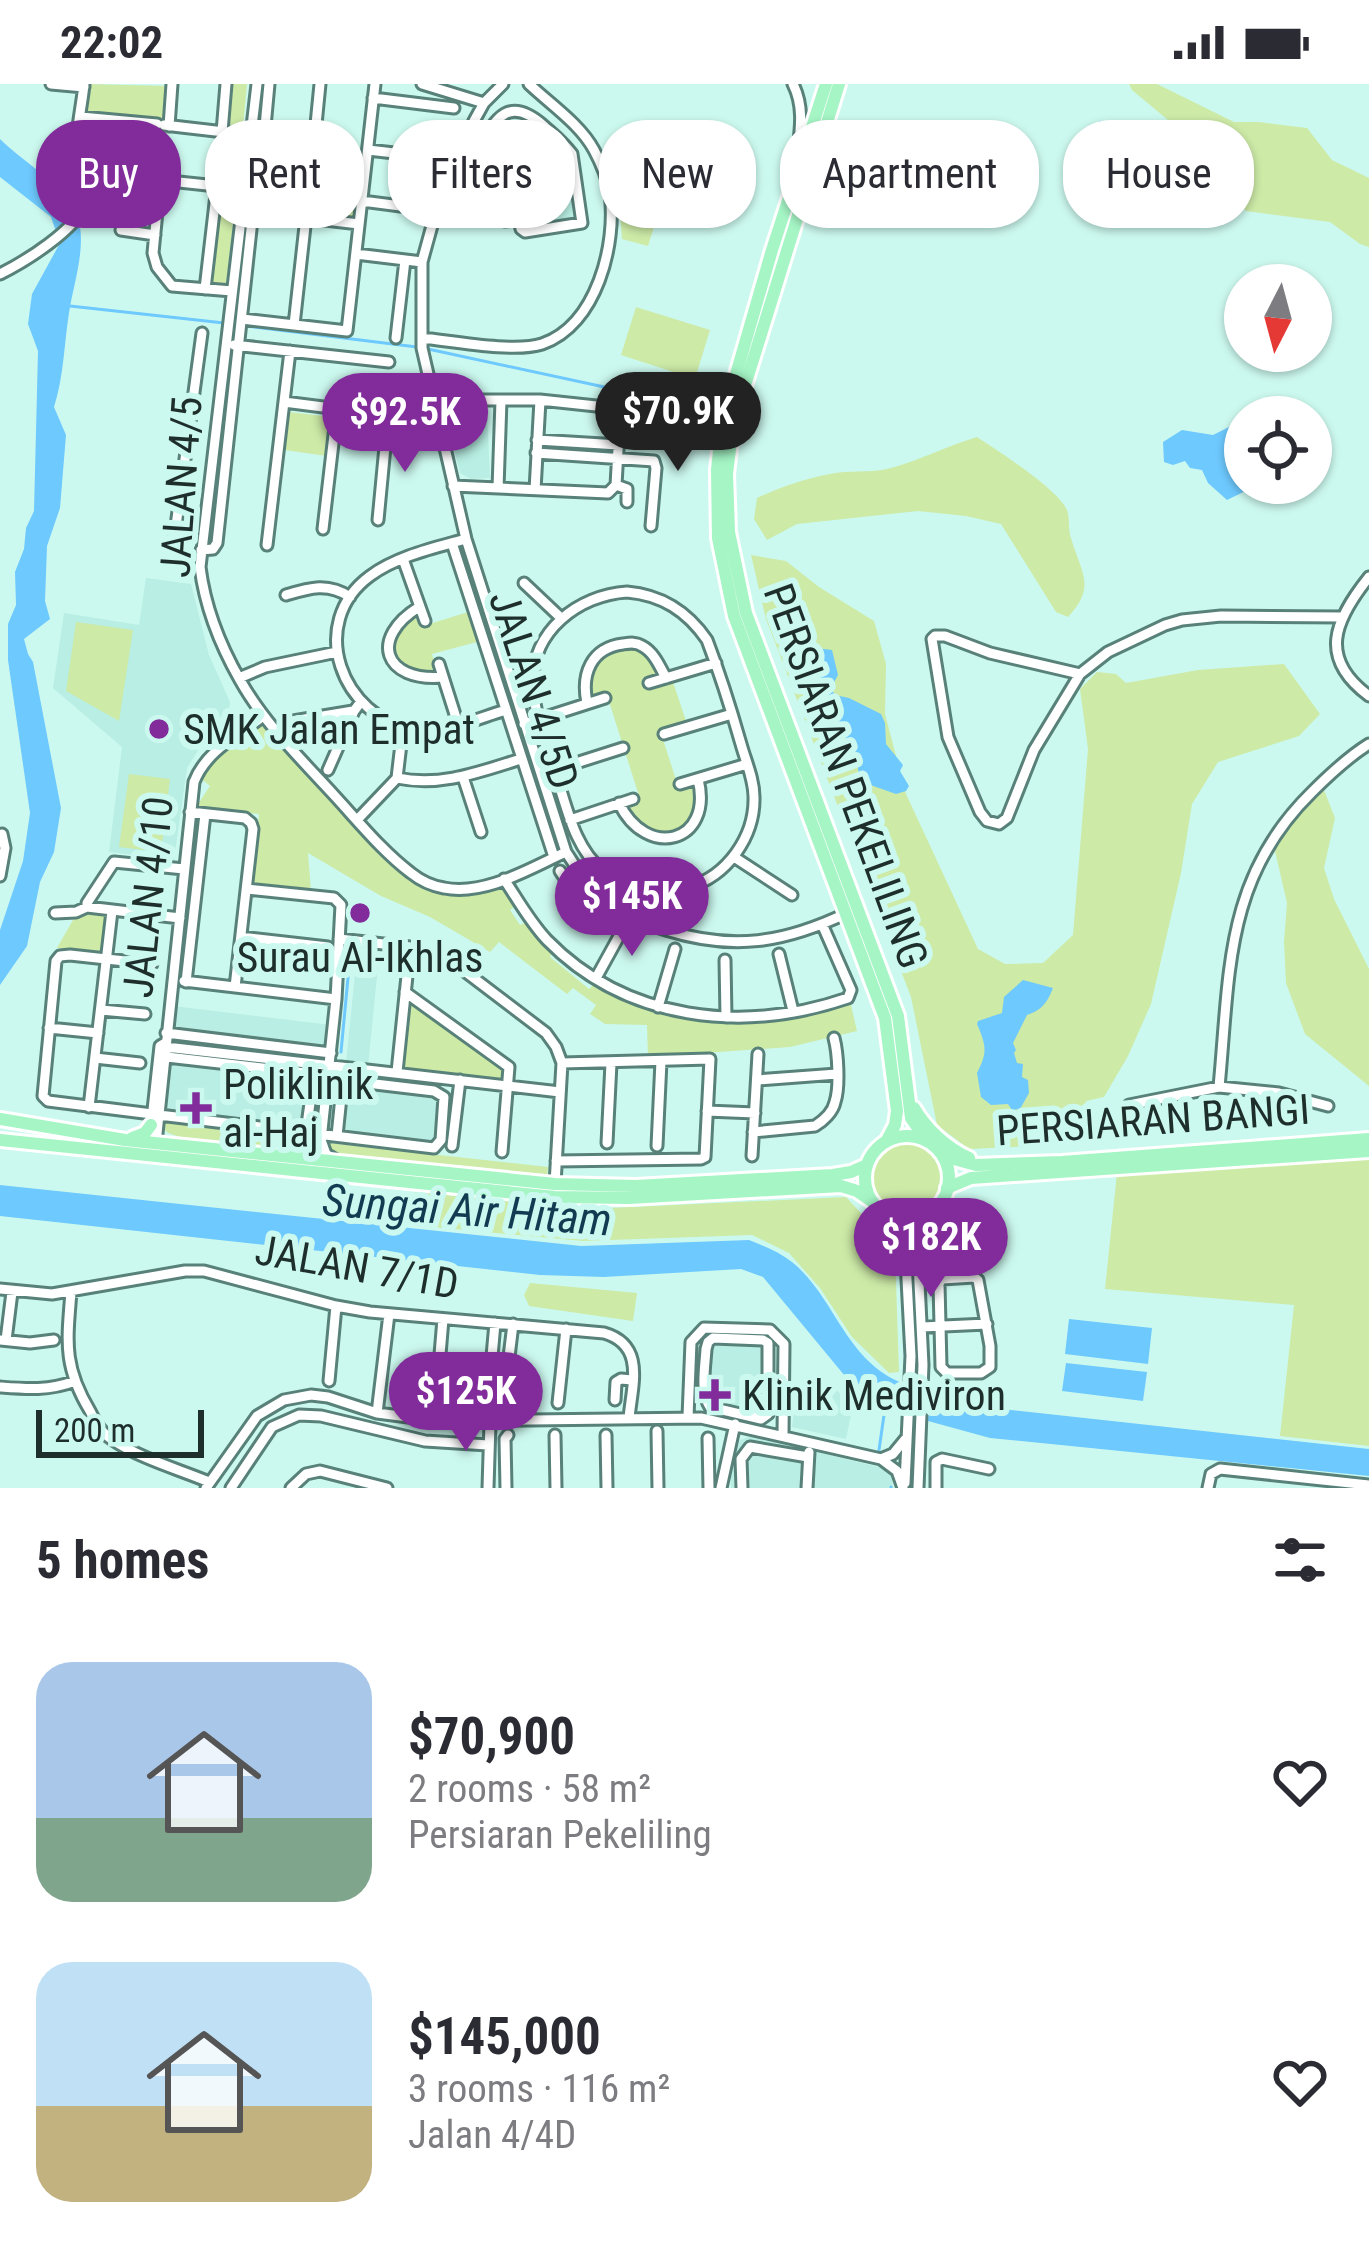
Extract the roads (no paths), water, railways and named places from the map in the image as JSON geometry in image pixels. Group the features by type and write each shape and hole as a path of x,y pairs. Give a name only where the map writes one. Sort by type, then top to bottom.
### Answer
{"main road":[{"name":"PERSIARAN PEKELILING","path":"814,120 826,84"},
{"name":"PERSIARAN PEKELILING","path":"756,327 839,84"},
{"name":"PERSIARAN PEKELILING","path":"782,228 733,424 727,475 729,532 746,613 851,911 885,1018 903,1099 927,1141"},
{"name":"PERSIARAN PEKELILING","path":"886,1142 903,1099"},
{"path":"814,1176 860,1159 903,1099 958,1152 995,1164"},
{"path":"5,1119 152,1145 556,1184 636,1186 814,1176 851,1172 867,1165"},
{"path":"0,1140 18,1134 5,1119"},
{"path":"125,1140 145,1133 153,1119 175,1145"},
{"path":"0,1140 555,1197 629,1198 828,1186 854,1189 891,1216 907,1219 927,1214 940,1203 949,1174 943,1156 927,1141 906,1136 886,1142 867,1165 865,1180 873,1202"},
{"name":"PERSIARAN BANGI","path":"943,1156 967,1164 1062,1162 1369,1139"},
{"path":"33,1144 51,1141 142,1150 152,1145"},
{"path":"152,1145 160,1153 233,1165"},
{"name":"PERSIARAN BANGI","path":"947,1189 963,1180 981,1178 1369,1151"},
{"path":"828,1186 859,1198 881,1216 911,1257 941,1208 981,1178"}],"street":[{"path":"51,84 84,86 81,120"},
{"path":"164,120 172,84"},
{"path":"223,120 226,84"},
{"name":"JALAN 4/5","path":"252,120 257,84"},
{"path":"265,120 268,84"},
{"path":"316,120 320,84"},
{"path":"364,180 375,84"},
{"path":"422,84 484,103"},
{"path":"475,120 503,84"},
{"path":"422,338 517,347 545,343 571,325 592,295 611,228 606,175 592,145 529,84"},
{"path":"793,84 800,120"},
{"path":"374,98 454,108"},
{"path":"499,120 516,110 537,120"},
{"path":"81,117 112,120"},
{"path":"368,150 388,152"},
{"path":"575,175 582,223 575,224"},
{"path":"205,185 160,180 154,260 172,286 232,292"},
{"path":"0,274 40,250 63,228"},
{"path":"206,289 213,228"},
{"name":"JALAN 4/5","path":"244,228 232,292 200,567 207,604 238,678 262,717 412,874 435,886 470,890 566,851"},
{"path":"201,550 213,549 217,543 242,319 247,228"},
{"path":"294,325 305,228"},
{"path":"242,319 347,332 359,228"},
{"path":"432,228 422,262 422,338 434,405 466,539 566,851 596,896 629,918 688,938 751,943 822,925 851,911"},
{"path":"522,228 525,232 550,228"},
{"path":"121,230 155,235"},
{"path":"356,254 422,262"},
{"path":"396,338 405,260"},
{"path":"173,548 202,333"},
{"path":"226,344 389,362"},
{"path":"267,545 290,351"},
{"path":"193,399 219,402"},
{"path":"498,488 501,400"},
{"path":"434,405 540,400 615,408 620,415 612,489"},
{"path":"535,490 540,400"},
{"path":"284,402 382,415 387,426 378,520"},
{"path":"322,530 337,409"},
{"path":"620,415 675,419"},
{"path":"537,440 654,461 651,526"},
{"path":"536,453 618,451"},
{"path":"183,476 208,480"},
{"path":"453,485 627,489 628,502"},
{"path":"328,770 357,707 338,652 342,611 350,597 367,578 403,559 466,539"},
{"name":"JALAN 4/5D","path":"452,543 554,857"},
{"path":"403,559 425,621"},
{"path":"1369,577 1342,616 1335,644 1341,669 1369,696"},
{"path":"524,583 562,618"},
{"path":"286,595 325,586 350,597"},
{"path":"627,592 662,598 695,622 707,640 747,764 754,809 734,857 695,885 660,891 636,888 598,867 582,845 554,770 532,688 542,644 562,618 604,594 627,592"},
{"path":"419,607 393,629 390,654 397,668 408,675 442,676"},
{"path":"1080,674 990,653 945,636 932,639 948,737 987,820 999,824 1007,818 1034,750 1080,674 1108,652 1181,620 1342,616"},
{"path":"587,703 589,666 616,644 642,646 666,678"},
{"path":"238,678 338,652"},
{"path":"649,683 716,663"},
{"path":"439,664 458,724"},
{"path":"524,724 605,698"},
{"path":"287,722 357,707 404,727 425,730 506,710"},
{"path":"664,734 732,713"},
{"name":"JALAN 4/10","path":"152,1145 194,782 203,764 262,717"},
{"path":"357,820 397,778 404,727"},
{"path":"1219,1087 1234,937 1249,883 1282,824 1327,776 1369,744"},
{"path":"554,770 623,748"},
{"path":"397,778 420,783 463,778 521,760"},
{"path":"680,784 747,764"},
{"path":"463,778 481,832"},
{"path":"619,803 639,831 674,837 686,832 700,814 698,779"},
{"path":"556,824 633,799"},
{"path":"190,812 244,818 254,829 235,987"},
{"path":"186,982 205,814"},
{"path":"0,876 5,848 2,834"},
{"path":"734,857 792,895"},
{"path":"87,908 115,862 184,869"},
{"path":"560,871 578,898 622,931"},
{"path":"504,879 550,943 596,978 616,992 693,1014 766,1017 845,1000 850,993 822,925"},
{"path":"247,889 336,899 341,905 322,1137 326,1154 343,1163"},
{"path":"55,913 87,908 180,918"},
{"path":"89,1107 112,910"},
{"path":"596,978 629,918"},
{"path":"241,937 328,947"},
{"path":"339,940 435,952 546,1033 562,1063 556,1184"},
{"path":"397,1072 410,947"},
{"path":"658,1006 675,949"},
{"path":"779,954 794,1011"},
{"path":"152,964 65,955 56,961 43,1096 48,1101 153,1119 437,1146 445,1102 441,1094 424,1090 350,1081 342,1088 337,1136"},
{"path":"725,960 727,1017"},
{"path":"172,980 336,999"},
{"path":"405,992 508,1066 502,1152"},
{"path":"100,1010 145,1014"},
{"path":"49,1028 98,1033"},
{"path":"754,1132 819,1125 835,1106 834,1037"},
{"path":"165,1045 212,1062 314,1068 330,1059"},
{"path":"165,1045 330,1059 369,1069 560,1092"},
{"path":"165,1045 314,1068"},
{"path":"752,1156 758,1054"},
{"path":"95,1058 140,1064"},
{"path":"556,1162 705,1156 710,1059 562,1063"},
{"path":"656,1146 661,1061"},
{"path":"607,1143 611,1063"},
{"path":"306,1132 314,1068"},
{"path":"368,1083 369,1069"},
{"path":"757,1080 837,1074"},
{"path":"424,1090 426,1076"},
{"path":"452,1145 460,1080"},
{"path":"1129,1105 1219,1087 1328,1106"},
{"path":"707,1111 754,1113"},
{"path":"294,1158 312,1153 322,1137"},
{"path":"916,1382 911,1257 927,1214"},
{"path":"891,1216 911,1257 922,1328 914,1422 918,1488"},
{"name":"JALAN 7/1D","path":"6,1291 71,1292 184,1270 204,1271 336,1306 604,1333 622,1340 632,1358 632,1380"},
{"path":"977,1278 990,1367 981,1373 944,1371 940,1327 942,1279 977,1278"},
{"path":"6,1291 3,1340 54,1340"},
{"path":"71,1292 68,1363 102,1432 207,1485 256,1416 284,1400 311,1395 377,1413 440,1421 688,1417 735,1424 881,1459 897,1471 904,1488"},
{"path":"328,1381 336,1306"},
{"path":"377,1413 388,1314"},
{"path":"436,1402 443,1319"},
{"path":"488,1401 495,1323"},
{"path":"503,1406 513,1324"},
{"path":"922,1328 987,1324"},
{"path":"688,1417 691,1342 704,1328 770,1330 784,1344 783,1435"},
{"path":"558,1403 566,1329"},
{"path":"710,1340 768,1343 767,1383 767,1414 761,1419 710,1407 705,1400 710,1340"},
{"path":"689,1375 705,1376"},
{"path":"614,1400 616,1382 632,1380 629,1418"},
{"path":"0,1387 33,1390 75,1382"},
{"path":"767,1383 784,1384"},
{"path":"231,1488 272,1427 299,1415 424,1441 488,1445"},
{"path":"881,1459 893,1454 914,1422"},
{"path":"488,1488 490,1423"},
{"path":"724,1488 735,1424"},
{"path":"657,1431 658,1488"},
{"path":"506,1488 508,1435"},
{"path":"555,1435 556,1488"},
{"path":"606,1435 607,1488"},
{"path":"904,1488 907,1436"},
{"path":"708,1438 709,1488"},
{"path":"807,1488 812,1442"},
{"path":"742,1488 741,1460 750,1447 808,1457"},
{"path":"936,1488 936,1462 989,1469"},
{"path":"1208,1488 1211,1474 1220,1469 1369,1485"},
{"path":"291,1488 306,1474 320,1471 356,1485 387,1488"}],"water":[{"path":"0,139 36,169 36,205 0,177"},
{"path":"55,228 80,228 54,407 66,435 60,508 47,546 45,601 50,619 24,639 33,662 61,808 54,852 40,882 27,946 0,985 0,930 23,861 30,813 8,660 8,624 16,605 15,572 34,511 38,351 28,324 32,294 60,243"},
{"path":"1182,430 1213,435 1224,430 1224,497 1202,470 1190,468 1185,461 1164,462 1163,442"},
{"path":"795,609 805,617 807,639 815,648 832,650 838,675 831,688 835,695 881,714 886,744 903,765 900,771 909,786 906,791 896,794 862,782 852,742 843,737 832,704 806,681 815,671 814,662 812,657 797,654 785,626"},
{"path":"1023,980 1053,988 1043,1005 1027,1015 1013,1043 1029,1093 1020,1109 1012,1110 1008,1104 991,1105 981,1097 977,1073 984,1049 977,1024 1002,1013 1004,997"},
{"path":"0,1185 581,1246 749,1240 792,1262 820,1293 853,1344 882,1372 902,1383 900,1412 859,1393 763,1277 741,1269 604,1277 540,1275 0,1216"},
{"path":"1069,1319 1152,1328 1148,1364 1065,1354"},
{"path":"1066,1363 1147,1372 1143,1401 1062,1391"},
{"path":"930,1390 992,1408 1369,1449 1369,1476 990,1438 928,1421"}],"waterway":[{"path":"70,306 224,323"},
{"path":"246,326 417,347"},
{"path":"428,349 609,388 702,396"},
{"path":"341,1052 351,946"},
{"path":"879,1450 885,1408"}],"place":[{"name":"SMK Jalan Empat","path":"159,729"},
{"name":"Surau Al-Ikhlas","path":"360,913"},
{"name":"Poliklinik al-Haj","path":"196,1108"},
{"name":"Klinik Mediviron","path":"715,1395"}],"water label":[{"name":"Sungai Air Hitam","path":"467,1210"}]}
